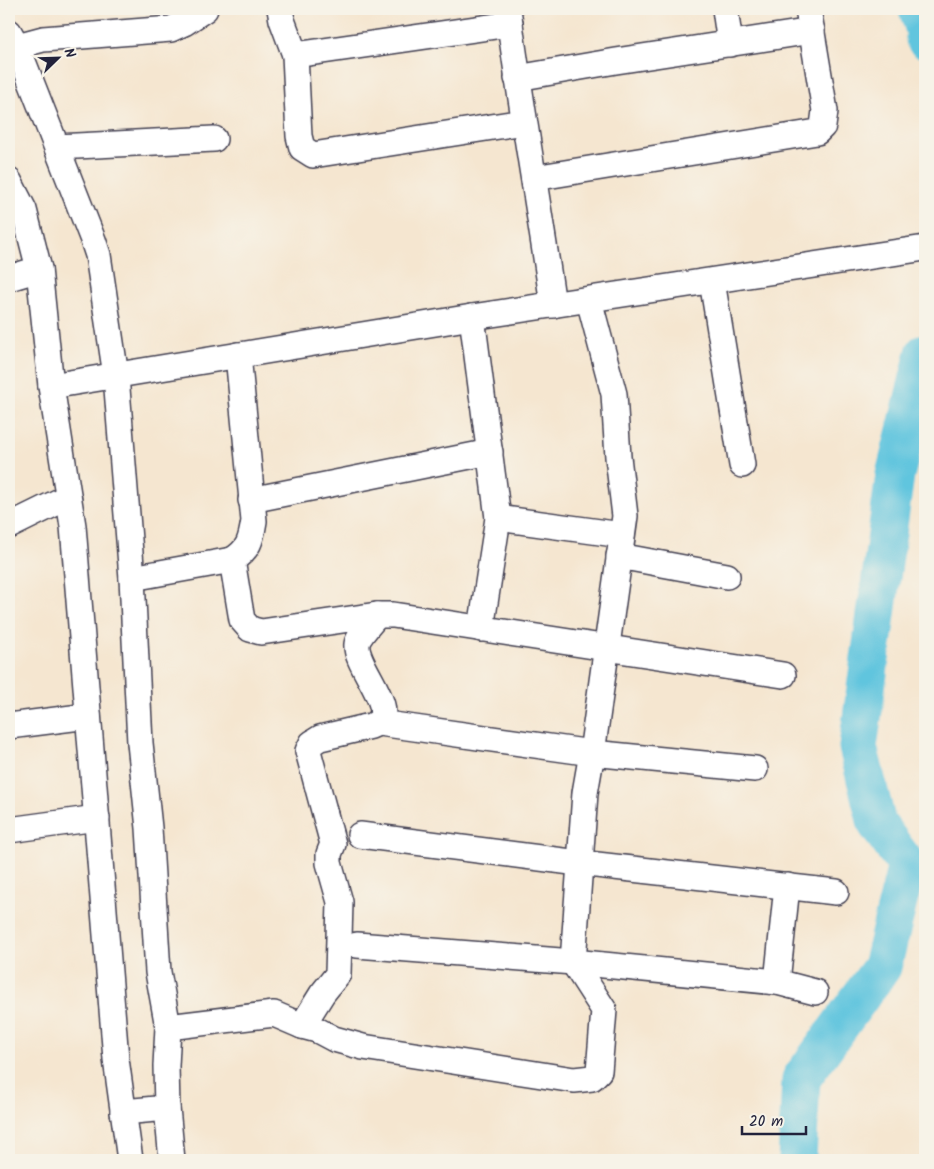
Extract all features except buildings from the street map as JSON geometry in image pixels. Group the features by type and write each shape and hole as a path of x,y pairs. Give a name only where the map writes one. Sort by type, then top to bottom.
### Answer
{"street":[{"path":"130,1160 146,1110 166,1066 168,1027 158,972 149,828 140,743 132,578 97,378 98,255 94,240 13,39 43,39 171,29 205,9"},
{"path":"280,9 282,20 296,55 299,136 302,148 313,155 524,122"},
{"path":"725,9 730,44"},
{"path":"296,55 509,16 553,305"},
{"path":"517,78 730,44 810,20 825,111 823,126 817,132 534,178"},
{"path":"57,147 214,139"},
{"path":"9,181 24,210 40,269 51,386 73,526 116,1058 172,1160"},
{"path":"51,386 472,317 924,248"},
{"path":"9,278 40,269"},
{"path":"712,281 742,465"},
{"path":"168,1027 274,1014 317,1030 334,1039 363,1047 574,1080 592,1078 600,1071 604,1010 573,962 585,793 624,516 614,394 589,300"},
{"path":"472,317 498,518 481,629"},
{"path":"132,578 232,560 242,554 251,540 254,521 238,355"},
{"path":"251,500 490,452"},
{"path":"9,526 68,497"},
{"path":"498,518 620,546 727,576"},
{"path":"232,560 242,620 250,629 261,632 377,615 393,615 784,675"},
{"path":"377,615 357,642 357,652 382,704 384,716 380,723"},
{"path":"9,726 88,716"},
{"path":"302,1026 322,994 338,974 340,902 329,863 329,854 333,844 308,751 312,743 320,738 380,723 592,753 755,769"},
{"path":"9,830 97,818"},
{"path":"360,835 579,863 836,892"},
{"path":"777,982 788,886"},
{"path":"357,945 573,962 777,982 815,992"}],"waterway":[{"path":"918,9 925,30 925,39"},
{"path":"797,1160 801,1079 882,967 907,865 877,824 858,747 895,475 925,353"}]}
